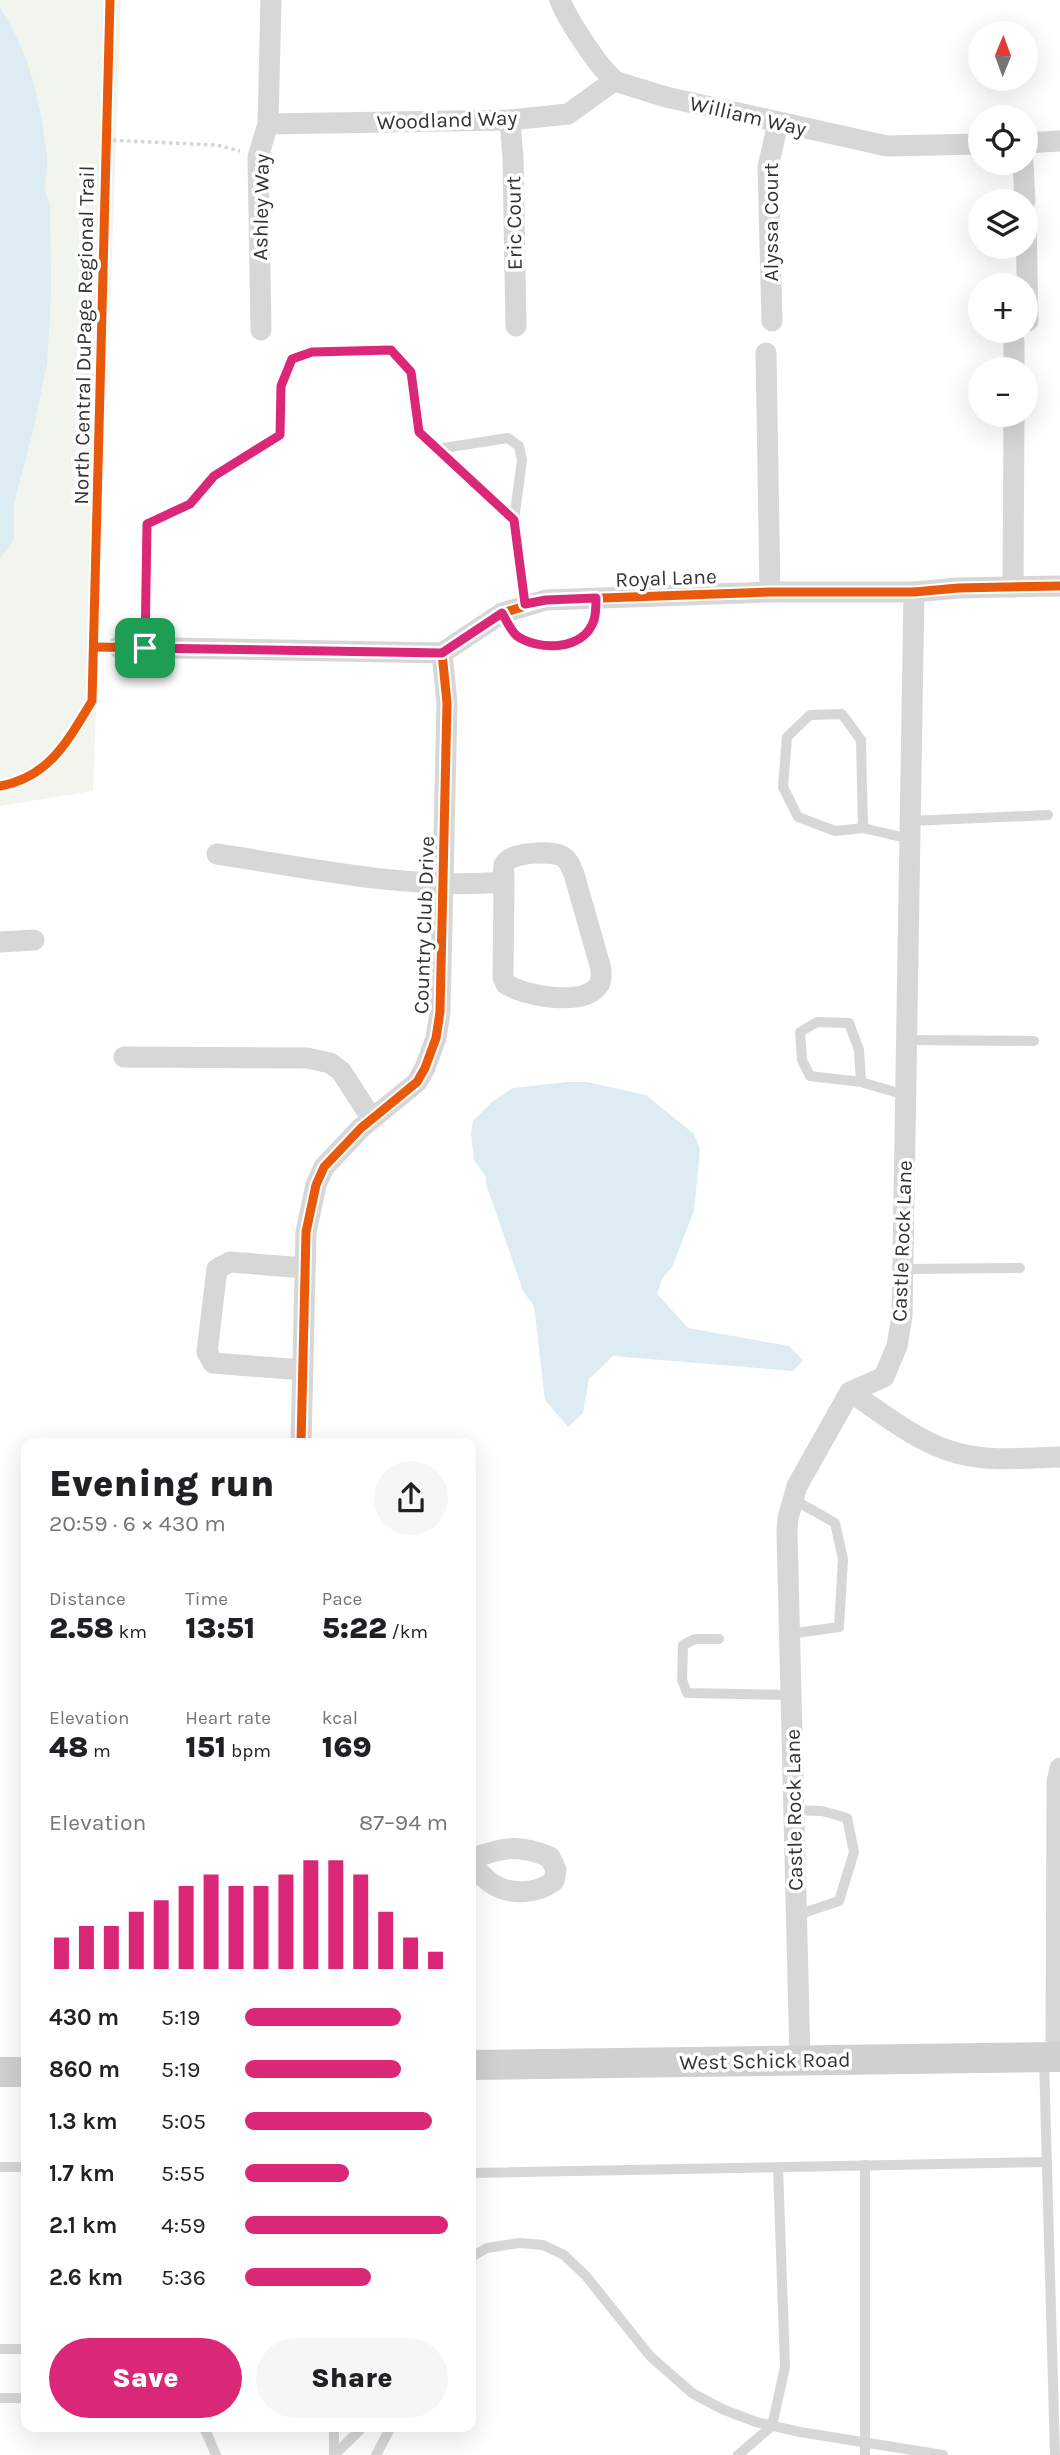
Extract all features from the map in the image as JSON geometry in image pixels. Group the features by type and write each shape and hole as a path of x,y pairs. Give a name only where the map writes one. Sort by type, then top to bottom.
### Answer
{"street":[{"name":"Ashley Way","path":"261,330 258,157 268,124 271,0"},
{"path":"560,0 575,29 614,81"},
{"name":"Woodland Way","path":"268,124 510,120 568,114 614,81"},
{"name":"William Way","path":"614,81 666,97 887,146 968,144"},
{"name":"Eric Court","path":"510,120 516,326"},
{"name":"Alyssa Court","path":"772,320 768,167 778,123"},
{"path":"1038,142 1060,141"},
{"path":"766,353 770,592"},
{"path":"1013,587 1014,427"},
{"name":"Royal Lane","path":"442,653 502,613 525,604 546,600 1060,586"},
{"name":"Castle Rock Lane","path":"800,2060 787,1532 797,1486 850,1392 884,1377 892,1359 902,1316 914,592"},
{"path":"118,647 442,653"},
{"name":"Country Club Drive","path":"301,1438 306,1232 310,1208 324,1167 372,1119 417,1082 436,1038 440,1012 447,703 442,653"},
{"path":"548,852 561,855 567,860 574,874 601,969 599,984 594,990 583,995 560,998 521,992 506,984 503,977 504,882 504,866 508,860 518,856 548,852"},
{"path":"217,854 443,884"},
{"name":"Country Club Drive","path":"443,884 504,882"},
{"path":"0,942 34,940"},
{"path":"124,1057 307,1058 330,1063 341,1071 372,1119"},
{"path":"303,1370 213,1363 207,1352 217,1269 230,1262 305,1268"},
{"path":"850,1392 925,1440 949,1451 986,1458 1060,1457"},
{"path":"1053,2057 1057,1782 1060,1768"},
{"name":"West Schick Road","path":"476,2065 1053,2057"},
{"path":"0,2072 21,2071"}],"lane":[{"path":"145,648 147,524 190,504 214,476 280,435 281,386 292,359 312,352 391,350 411,372 419,432 514,520"},
{"path":"437,449 508,438 519,446 522,460 514,520 525,604"},
{"path":"502,613 516,635 541,647 572,643 585,634 594,621 596,598"},
{"path":"863,828 861,740 842,714 810,715 787,737 783,787 798,817 835,831 863,828 910,830 1048,815"},
{"path":"861,1082 859,1050 849,1023 817,1022 800,1032 802,1060 810,1076 861,1082 905,1095"},
{"path":"906,1040 1034,1041"},
{"path":"903,1269 1020,1268"},
{"path":"789,1634 839,1627 843,1559 835,1523 793,1499"},
{"path":"719,1639 695,1639 682,1645 682,1680 687,1693 791,1695"},
{"path":"794,1810 822,1811 847,1818 854,1852 839,1901 797,1915"},
{"path":"1053,2057 1047,2162 1055,2455"},
{"path":"476,2173 1047,2162"},
{"path":"865,2165 865,2455"},
{"path":"0,2167 21,2167"},
{"path":"738,2455 772,2426 785,2367 778,2167"},
{"path":"476,2254 487,2248 519,2244 543,2245 564,2255 586,2276 650,2356 692,2393 722,2409 772,2426 943,2455"},
{"path":"0,2349 21,2349"},
{"path":"0,2398 21,2398"},
{"path":"206,2432 216,2455"},
{"path":"334,2432 334,2455"},
{"path":"334,2455 358,2432"},
{"path":"376,2455 388,2432"}],"path":[{"path":"106,140 217,145 258,157"}],"shaded area":[{"path":"0,0 121,0 93,791 0,806"},
{"path":"0,8 26,61 41,118 47,157 45,186 50,204 51,295 47,364 14,503 14,537 0,558"},
{"path":"587,1082 646,1095 694,1134 700,1149 694,1211 672,1267 662,1279 657,1294 688,1328 789,1346 803,1360 793,1371 613,1356 589,1379 583,1413 568,1427 545,1400 534,1306 523,1291 486,1184 486,1177 474,1160 471,1133 473,1121 492,1102 513,1088"}],"cycle path":[{"name":"North Central DuPage Regional Trail","path":"0,786 32,774 56,755 92,701 110,0"},
{"path":"95,647 442,653 502,613 546,600 1060,586"},
{"path":"301,1438 306,1232 316,1185 324,1167 361,1128 417,1082 436,1038 440,1012 447,703 442,653"}],"route":[{"path":"391,350 411,372 419,432 514,520 525,604 546,600 596,598 594,621 585,634 572,643 541,647 516,635 502,613 442,653 145,648 147,524 190,504 214,476 280,435 281,386 292,359 312,352 391,350"}]}
